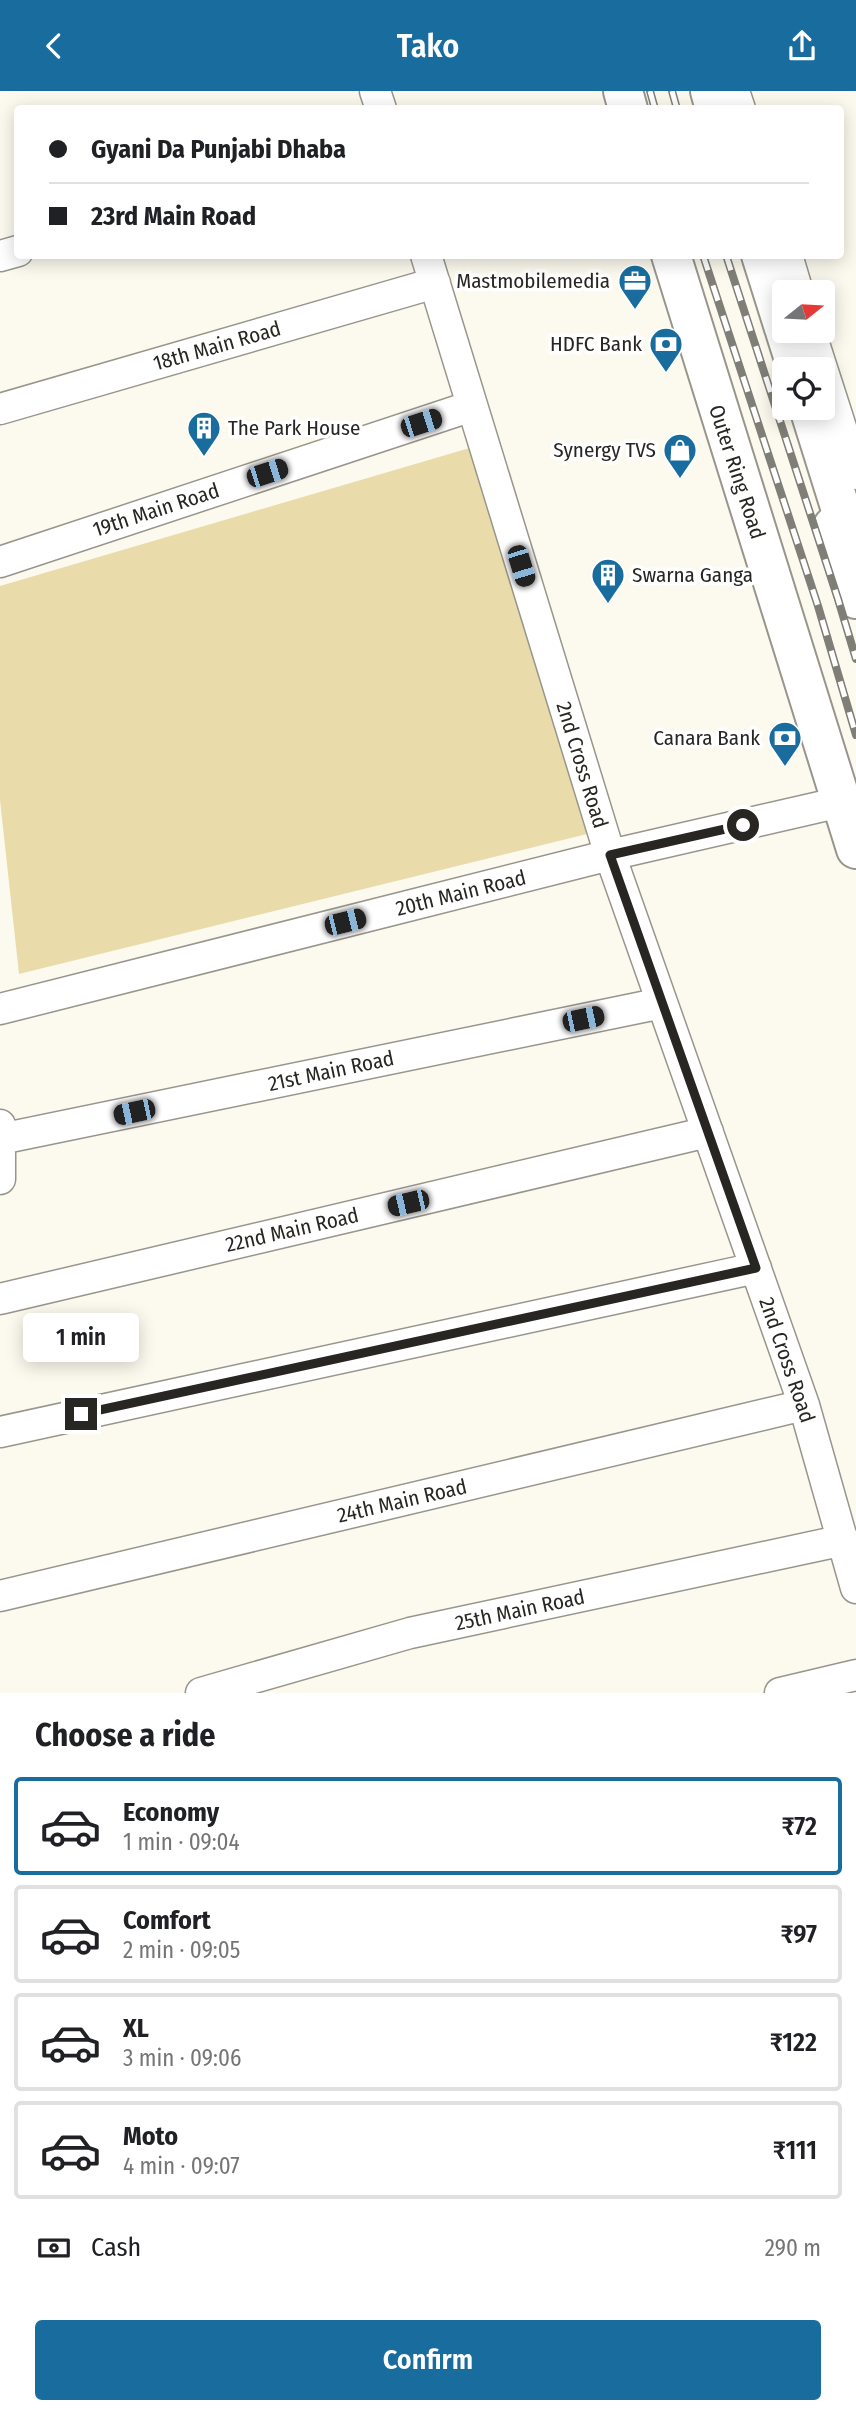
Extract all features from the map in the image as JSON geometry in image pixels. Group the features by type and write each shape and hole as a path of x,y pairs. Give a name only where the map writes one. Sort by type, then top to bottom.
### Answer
{"main road":[{"name":"Outer Ring Road","path":"672,259 849,798 856,849"},
{"path":"688,259 800,608 849,798"},
{"path":"748,259 779,357"},
{"path":"762,259 772,290"},
{"path":"799,420 856,599"},
{"path":"813,420 856,558"}],"street":[{"path":"787,259 794,280"},
{"name":"2nd Cross Road","path":"430,269 610,855 804,1405 856,1588"},
{"name":"18th Main Road","path":"0,409 430,269"},
{"path":"814,343 856,474"},
{"name":"19th Main Road","path":"0,562 472,407"},
{"name":"20th Main Road","path":"0,1009 610,855 849,798"},
{"name":"21st Main Road","path":"1,1135 662,1003"},
{"name":"22nd Main Road","path":"0,1299 708,1132"},
{"path":"0,1179 1,1135"},
{"path":"0,1432 756,1268"},
{"name":"24th Main Road","path":"0,1596 804,1405"},
{"name":"25th Main Road","path":"201,1693 410,1633 844,1540"},
{"path":"780,1693 856,1675"}],"shaded area":[{"path":"473,447 587,834 19,974 0,800 0,586"}],"railway":[{"path":"650,91 654,105"},
{"path":"672,91 676,105"},
{"path":"704,259 818,606 856,735"},
{"path":"727,259 856,659"}],"place":[{"name":"Mastmobilemedia","path":"635,311"},
{"name":"HDFC Bank","path":"666,374"},
{"name":"The Park House","path":"204,458"},
{"name":"Synergy TVS","path":"680,480"},
{"name":"Swarna Ganga","path":"608,605"},
{"name":"Canara Bank","path":"785,768"}],"route":[{"path":"81,1414 756,1268 610,855 743,825"}]}
